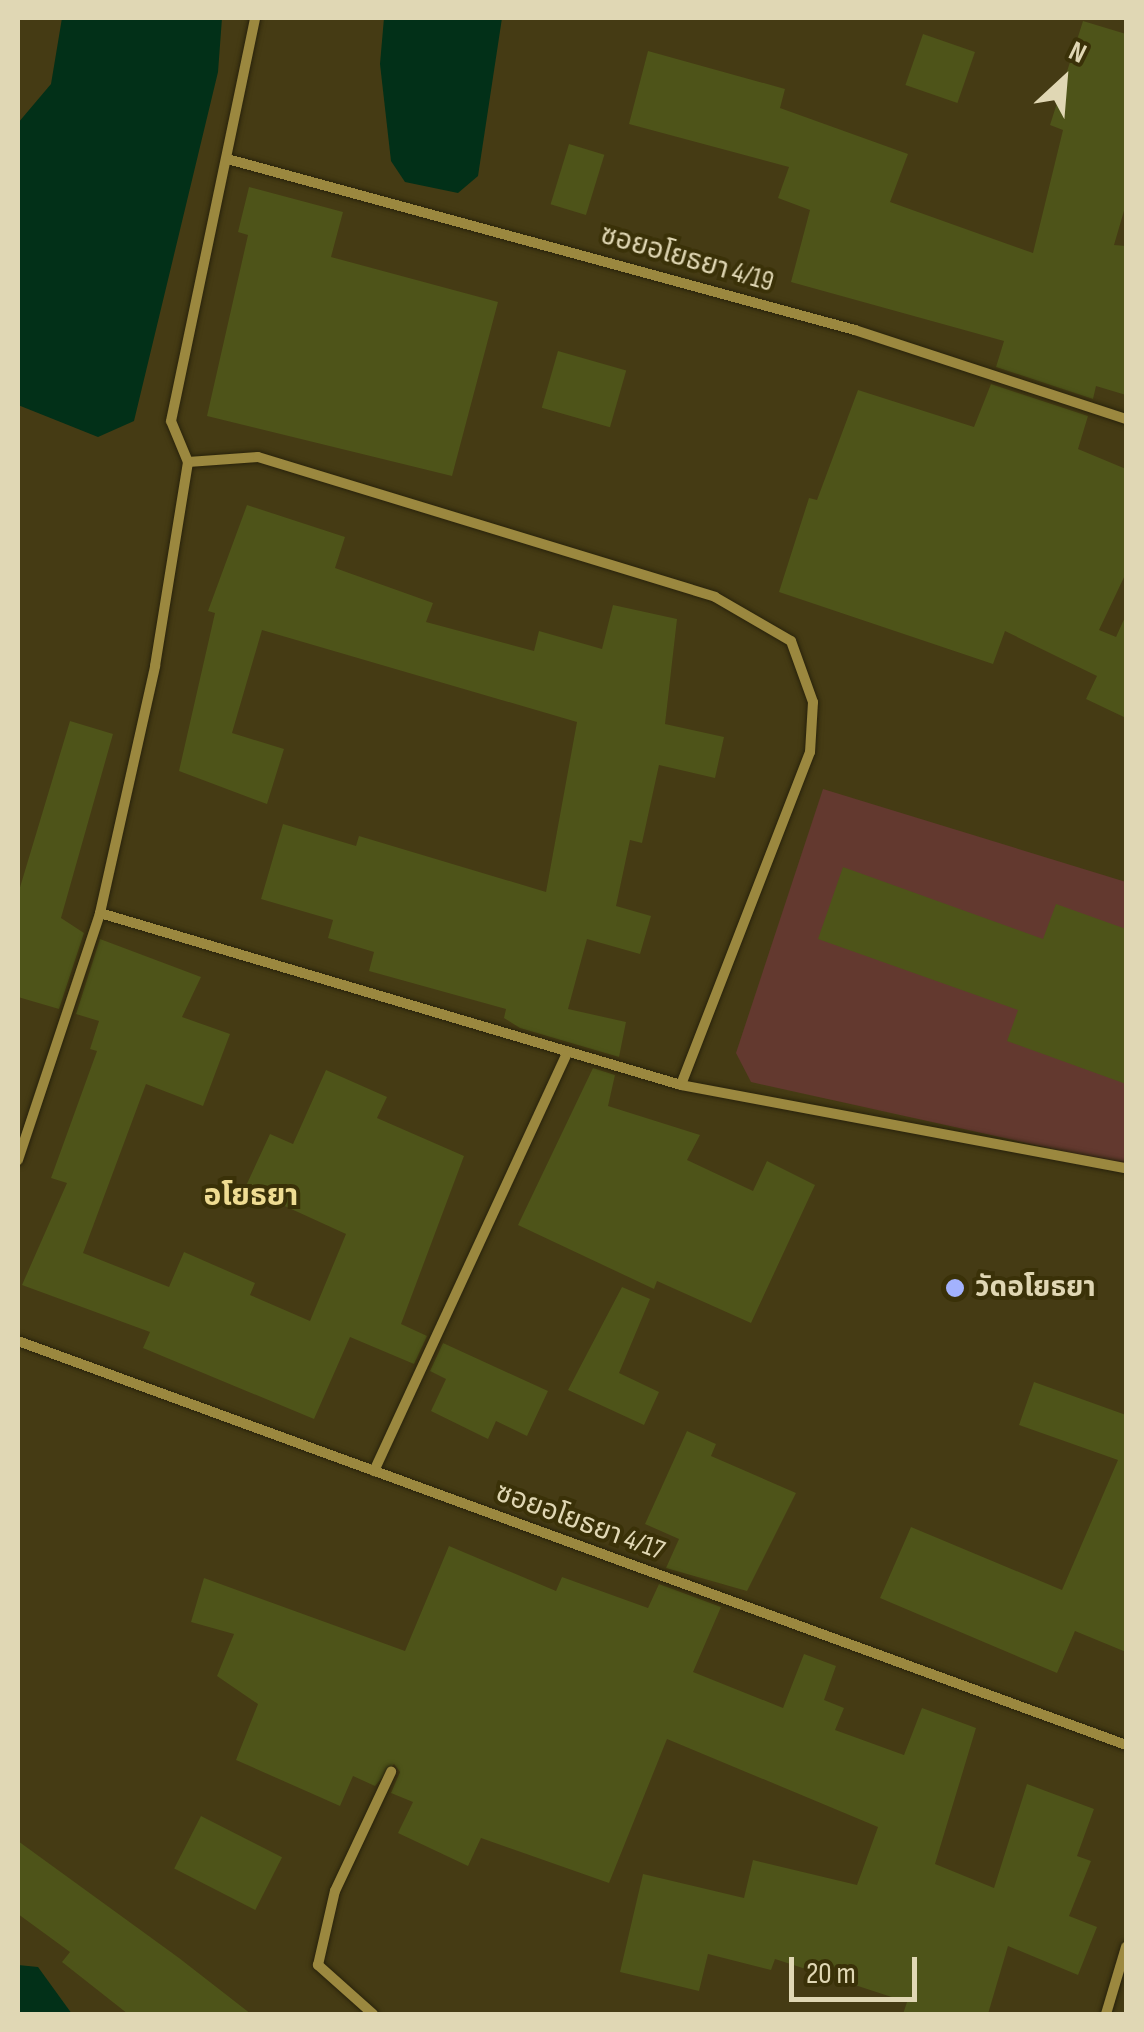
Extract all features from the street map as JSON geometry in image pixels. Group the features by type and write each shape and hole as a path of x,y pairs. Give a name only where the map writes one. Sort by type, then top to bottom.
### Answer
{"street":[{"path":"18,1160 100,913 155,666 188,462 171,421 231,160 255,18"},
{"name":"ซอยอโยธยา 4/19","path":"231,160 855,330 1126,419"},
{"path":"188,462 258,457 715,597 791,640 813,702 810,752 681,1085"},
{"path":"100,913 566,1055 681,1085 1126,1168"},
{"path":"374,1470 566,1055"},
{"name":"ซอยอโยธยา 4/17","path":"18,1341 1126,1745"},
{"path":"373,2014 318,1965 336,1891 391,1772"},
{"path":"1106,2014 1126,1947"}],"shaded area":[{"path":"62,18 222,18 218,72 134,421 98,437 18,405 18,123 51,84"},
{"path":"384,18 502,18 478,176 458,193 405,182 391,161 380,64"},
{"path":"823,789 1126,882 1126,1165 751,1082 736,1053"},
{"path":"18,1965 38,1967 72,2014 18,2014"}],"building":[{"path":"1083,21 1126,34 1126,204 1114,245 1126,246 1126,395 1096,386 1093,399 996,367 1004,341 791,282 810,210 778,198 789,167 629,124 648,51 785,89 780,108 908,154 890,202 1033,253 1063,130 1050,125"},
{"path":"923,34 975,52 957,103 905,85"},
{"path":"569,144 604,155 586,215 551,204"},
{"path":"249,187 343,212 331,257 498,302 452,476 207,416 248,235 238,232"},
{"path":"558,351 626,371 610,427 542,408"},
{"path":"991,384 1088,416 1078,449 1126,469 1126,573 1099,630 1116,637 1126,615 1126,718 1086,699 1097,676 1005,631 993,664 779,592 809,498 817,500 858,390 974,427"},
{"path":"247,505 345,537 335,568 433,603 426,622 534,651 539,631 602,649 613,605 677,619 665,724 724,737 715,778 659,765 642,843 630,840 616,906 651,916 640,954 587,939 568,1009 626,1022 619,1057 520,1028 504,1018 506,1009 369,971 374,952 328,938 333,920 261,899 283,824 356,846 359,836 546,892 577,722 262,630 232,733 284,749 267,804 179,771 215,613 208,611"},
{"path":"70,721 113,734 61,918 84,933 59,1009 18,997 18,894"},
{"path":"843,867 1043,939 1056,904 1126,929 1126,1084 1007,1041 1018,1010 818,939"},
{"path":"100,939 201,977 182,1017 230,1034 203,1106 146,1084 83,1253 169,1287 184,1252 255,1283 250,1295 310,1321 346,1234 245,1188 270,1134 293,1144 326,1070 387,1097 377,1118 464,1156 401,1324 427,1336 414,1364 350,1337 314,1419 143,1348 150,1332 22,1285 67,1183 51,1178 97,1051 90,1049 99,1021 76,1014"},
{"path":"593,1068 615,1075 608,1106 700,1135 687,1160 753,1191 767,1161 815,1185 751,1323 657,1281 654,1289 518,1225"},
{"path":"622,1287 650,1299 619,1373 659,1392 644,1425 568,1390"},
{"path":"443,1343 548,1391 527,1436 496,1421 488,1439 431,1411 446,1379 430,1371"},
{"path":"1034,1382 1126,1415 1126,1652 1075,1631 1057,1673 880,1598 911,1527 1062,1590 1118,1460 1019,1425"},
{"path":"687,1431 716,1444 711,1456 796,1493 747,1591 666,1568 679,1539 645,1524"},
{"path":"449,1546 556,1591 562,1577 648,1608 659,1584 721,1607 693,1672 783,1708 804,1654 836,1666 824,1700 844,1708 835,1730 904,1755 922,1708 976,1728 935,1864 994,1888 1027,1784 1094,1809 1077,1856 1091,1861 1069,1916 1097,1927 1078,1975 1008,1946 988,2014 903,2014 907,2002 775,1959 771,1970 708,1954 699,1991 620,1972 643,1874 744,1898 753,1860 857,1885 878,1827 667,1739 609,1883 481,1838 468,1866 398,1833 413,1802 391,1793 400,1772 394,1764 375,1786 353,1776 340,1806 236,1760 258,1704 217,1676 234,1634 191,1622 204,1578 405,1651"},
{"path":"201,1816 282,1857 255,1910 174,1869"},
{"path":"18,1841 251,2014 128,2014 62,1962 70,1952 18,1914"}],"place":[{"name":"วัดอโยธยา","path":"955,1288"}],"district":[{"name":"อโยธยา","path":"251,1196"}]}
